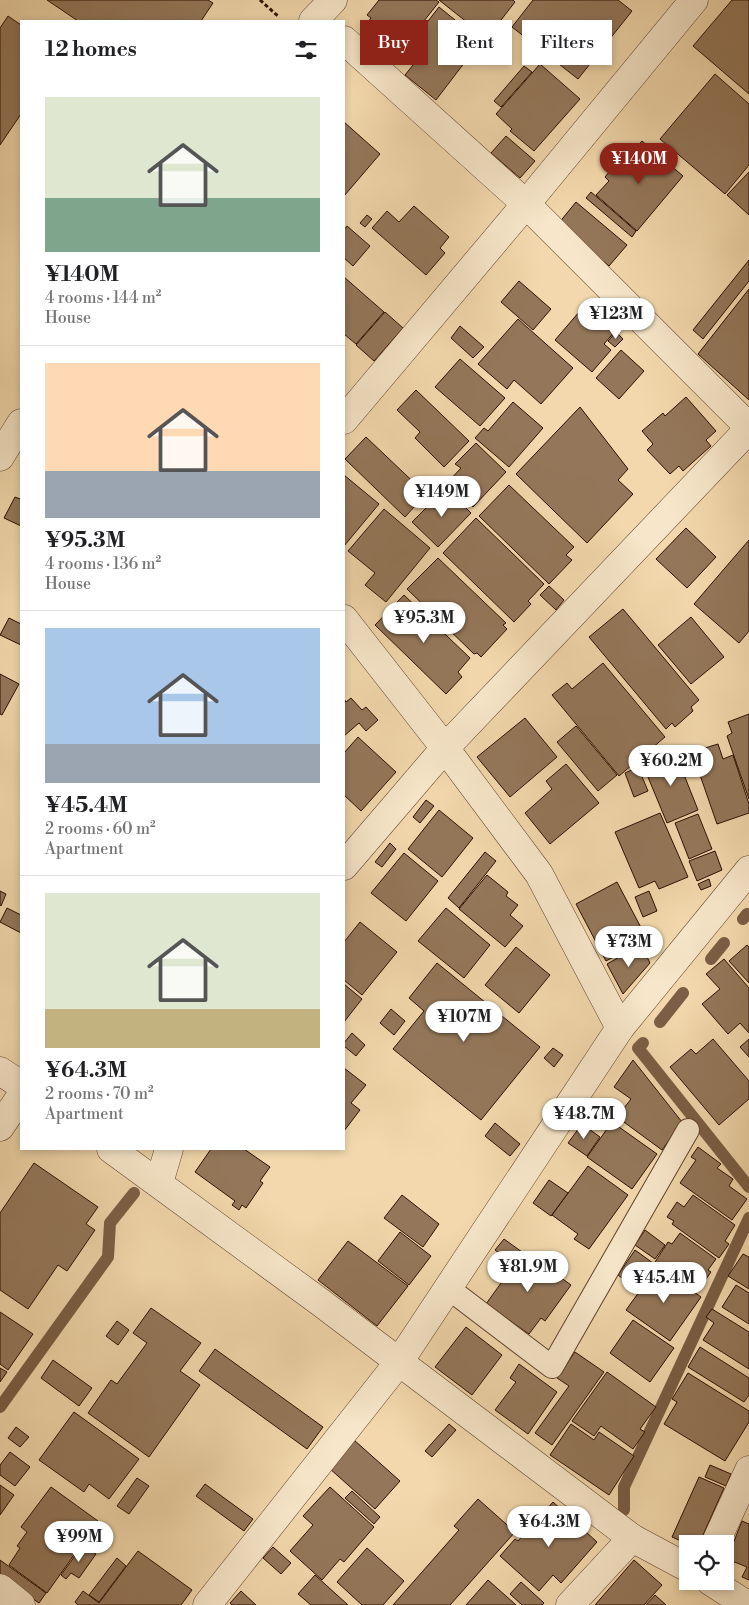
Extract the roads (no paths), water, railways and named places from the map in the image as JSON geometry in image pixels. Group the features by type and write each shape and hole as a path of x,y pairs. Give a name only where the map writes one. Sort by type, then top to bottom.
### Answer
{"street":[{"path":"345,419 526,204 694,0"},
{"path":"345,41 526,204 749,428 445,748 345,865"},
{"path":"0,457 20,425"},
{"path":"345,620 445,748 539,874 620,1028"},
{"path":"208,1605 399,1362 620,1028 749,870"},
{"path":"0,1071 20,1084"},
{"path":"0,1127 20,1097"},
{"path":"112,1150 399,1362 632,1538 679,1563"},
{"path":"159,1183 169,1150"},
{"path":"719,1535 749,1470"},
{"path":"570,1605 632,1538"},
{"path":"0,1588 21,1605"},
{"path":"724,1590 747,1605"}],"lane":[{"path":"448,1288 552,1367 688,1130"}],"waterway":[{"path":"743,919 747,914"},
{"path":"711,959 724,943"},
{"path":"660,1022 683,993"},
{"path":"643,1043 638,1048 749,1187"},
{"path":"0,1407 108,1257 110,1223 134,1193"},
{"path":"624,1510 624,1487 749,1218"}]}
